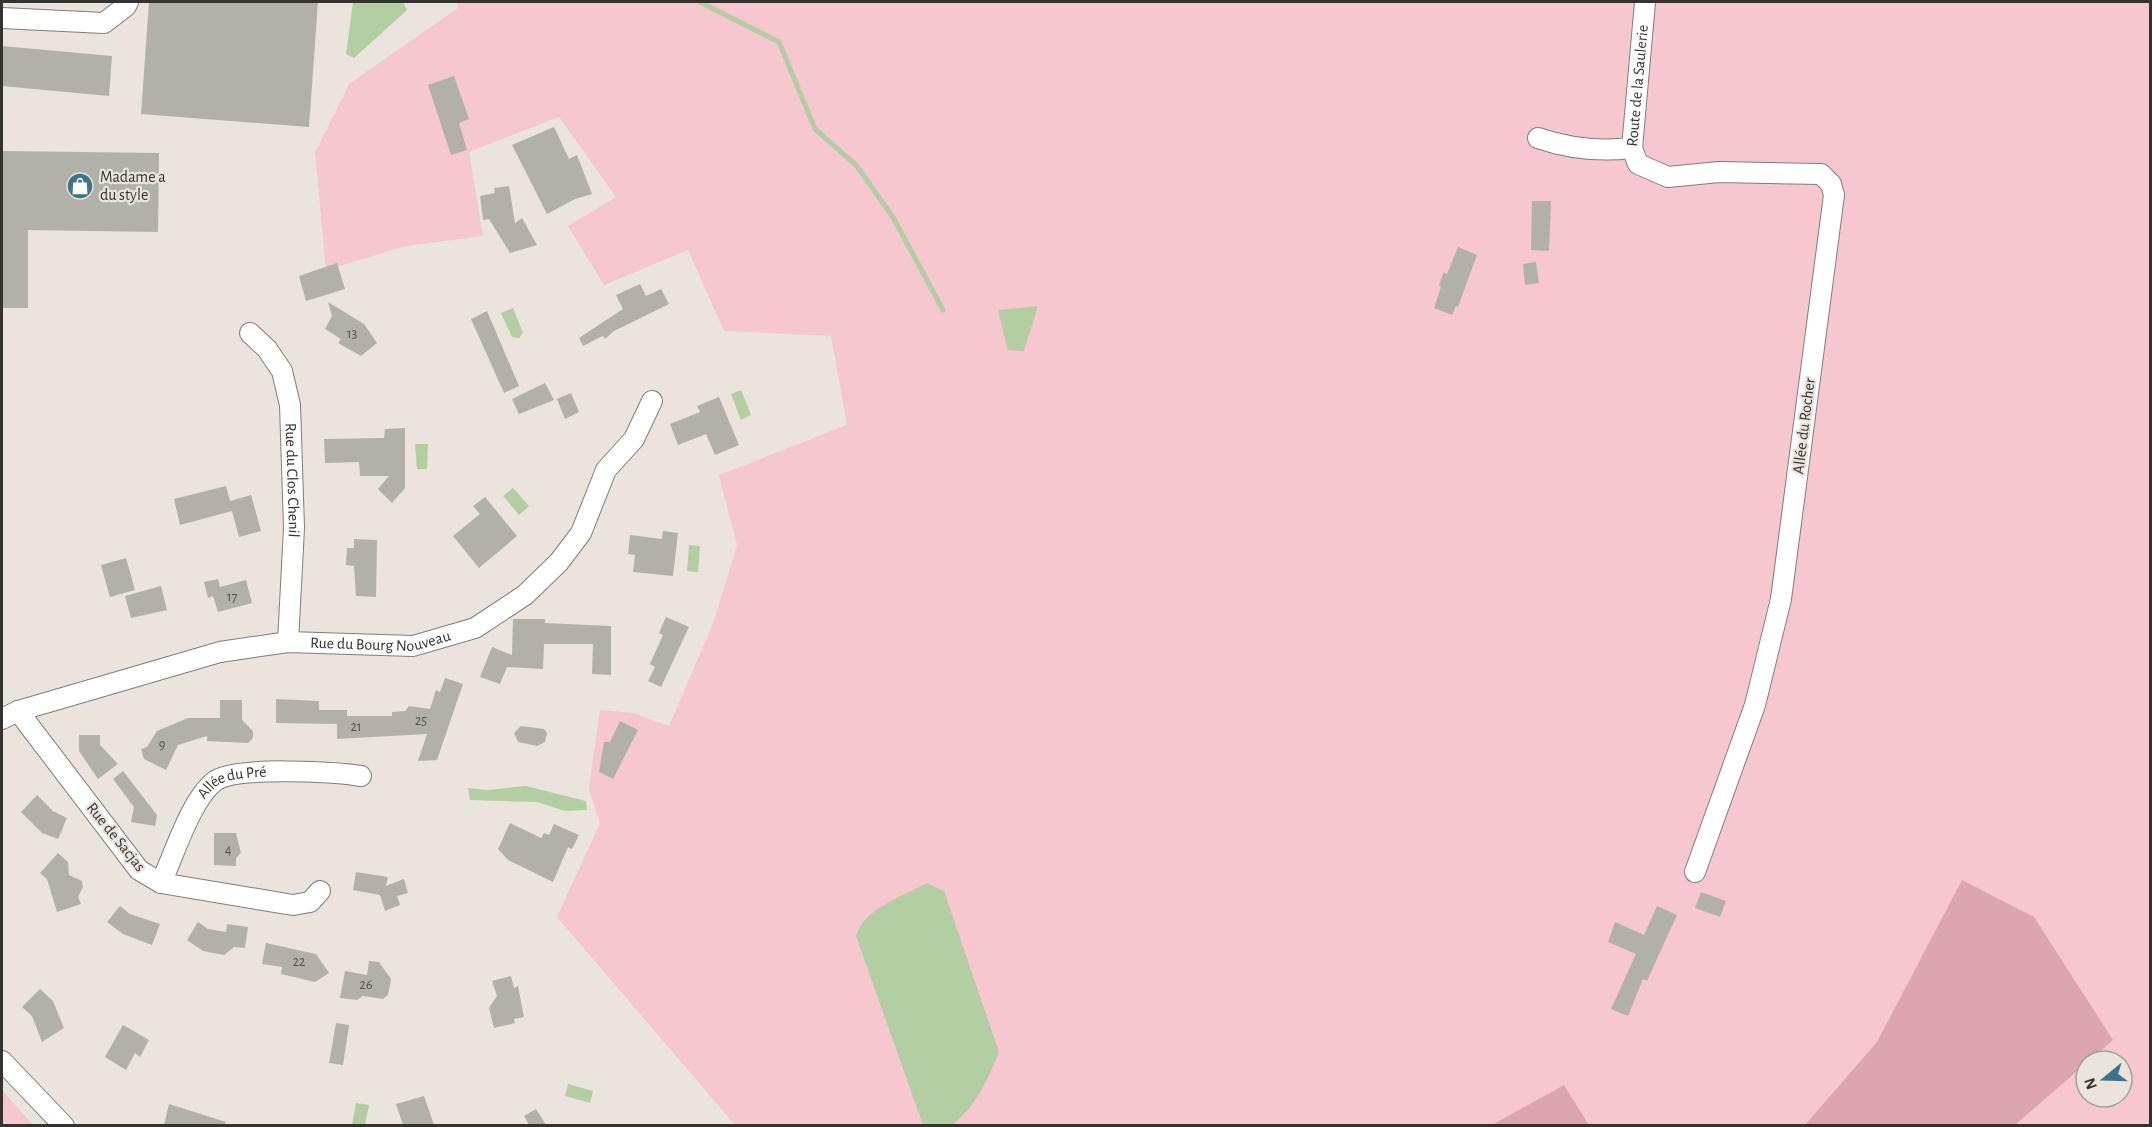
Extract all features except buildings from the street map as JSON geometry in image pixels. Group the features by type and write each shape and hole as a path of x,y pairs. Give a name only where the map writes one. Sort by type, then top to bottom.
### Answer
{"street":[{"path":"2,18 104,24 128,2"},
{"name":"Route de la Saulerie","path":"1538,138 1563,146 1603,152 1632,148 1644,2"},
{"name":"Allée du Rocher","path":"1632,148 1638,164 1668,177 1719,172 1803,171 1821,174 1831,184 1833,195 1781,599 1755,705 1695,872"},
{"name":"Rue du Clos Chenil","path":"250,333 267,349 282,371 290,405 294,528 288,642"},
{"name":"Rue du Bourg Nouveau","path":"10,715 220,652 288,642 413,646 476,628 525,595 559,562 581,533 606,470 634,440 652,401"},
{"name":"Rue de Sacjas","path":"10,715 139,870 161,883 293,906 310,902 320,891"},
{"name":"Allée du Pré","path":"161,883 200,796 215,780 231,775 326,770 361,776"},
{"path":"2,1061 64,1125"}],"shaded area":[{"path":"353,2 403,2 407,10 354,58 346,54"},
{"path":"457,2 2150,2 2150,1125 735,1125 557,917 600,823 589,789 600,710 634,713 669,726 714,621 737,545 719,475 847,425 831,336 724,331 688,250 604,285 568,226 616,197 559,117 469,152 483,236 406,246 326,270 315,152 349,84 458,8"},
{"path":"1038,306 1024,351 1008,350 998,310"},
{"path":"513,308 523,333 519,338 512,337 501,313"},
{"path":"741,390 751,415 741,420 731,394"},
{"path":"415,444 428,444 427,469 417,469"},
{"path":"513,488 529,506 519,515 503,496"},
{"path":"689,545 700,546 698,572 687,571"},
{"path":"526,786 586,801 587,810 565,811 537,802 470,800 468,788 487,790"},
{"path":"1962,880 2034,917 2113,1040 2103,1049 2074,1049 2074,1074 2015,1125 1805,1125 1877,1042"},
{"path":"927,883 944,891 999,1052 975,1101 952,1125 923,1125 856,936 860,927 875,911"},
{"path":"568,1084 593,1091 590,1103 565,1096"},
{"path":"1564,1085 1589,1125 1492,1125"},
{"path":"2,1090 33,1125 2,1125"},
{"path":"356,1103 369,1105 365,1125 352,1125"}],"waterway":[{"path":"700,2 779,42 815,129 857,166 894,219 943,310"}],"place":[{"name":"Madame a du style","path":"80,186"}]}
